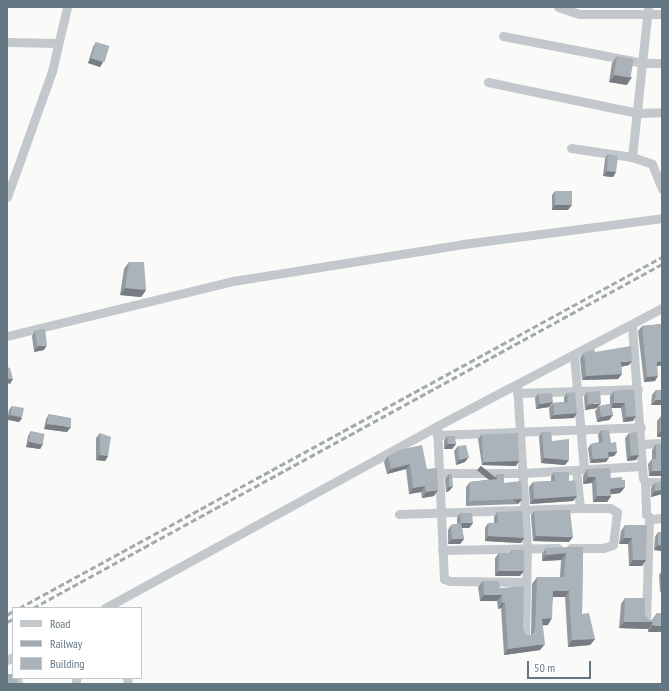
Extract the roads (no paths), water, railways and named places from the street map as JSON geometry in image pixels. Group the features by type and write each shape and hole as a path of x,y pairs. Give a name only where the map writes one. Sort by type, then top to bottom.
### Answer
{"street":[{"path":"7,197 49,80 67,7"},
{"path":"558,7 580,14 648,11 662,14"},
{"path":"632,157 648,11"},
{"path":"503,36 643,63 662,64"},
{"path":"7,42 58,44"},
{"path":"488,82 638,112 662,112"},
{"path":"572,148 632,157 652,164 662,189"},
{"path":"7,336 232,281 463,244 662,218"},
{"path":"109,607 121,604 437,430 517,384 632,326 662,308"},
{"path":"632,326 641,427 642,466 645,482 646,514 651,519"},
{"path":"574,355 581,429 580,508"},
{"path":"517,384 527,548 525,636"},
{"path":"517,393 638,389"},
{"path":"437,430 520,431 641,427"},
{"path":"437,430 443,576 447,581 526,582"},
{"path":"642,444 662,443"},
{"path":"439,474 523,473 642,466"},
{"path":"645,482 662,482"},
{"path":"399,514 580,508 610,508 616,512 613,545 603,548 442,550"},
{"path":"651,519 662,518"},
{"path":"646,621 648,527 651,519"}],"railway":[{"path":"21,607 662,257"},
{"path":"35,607 662,264"},
{"path":"7,615 12,612"},
{"path":"7,622 12,620"}]}
